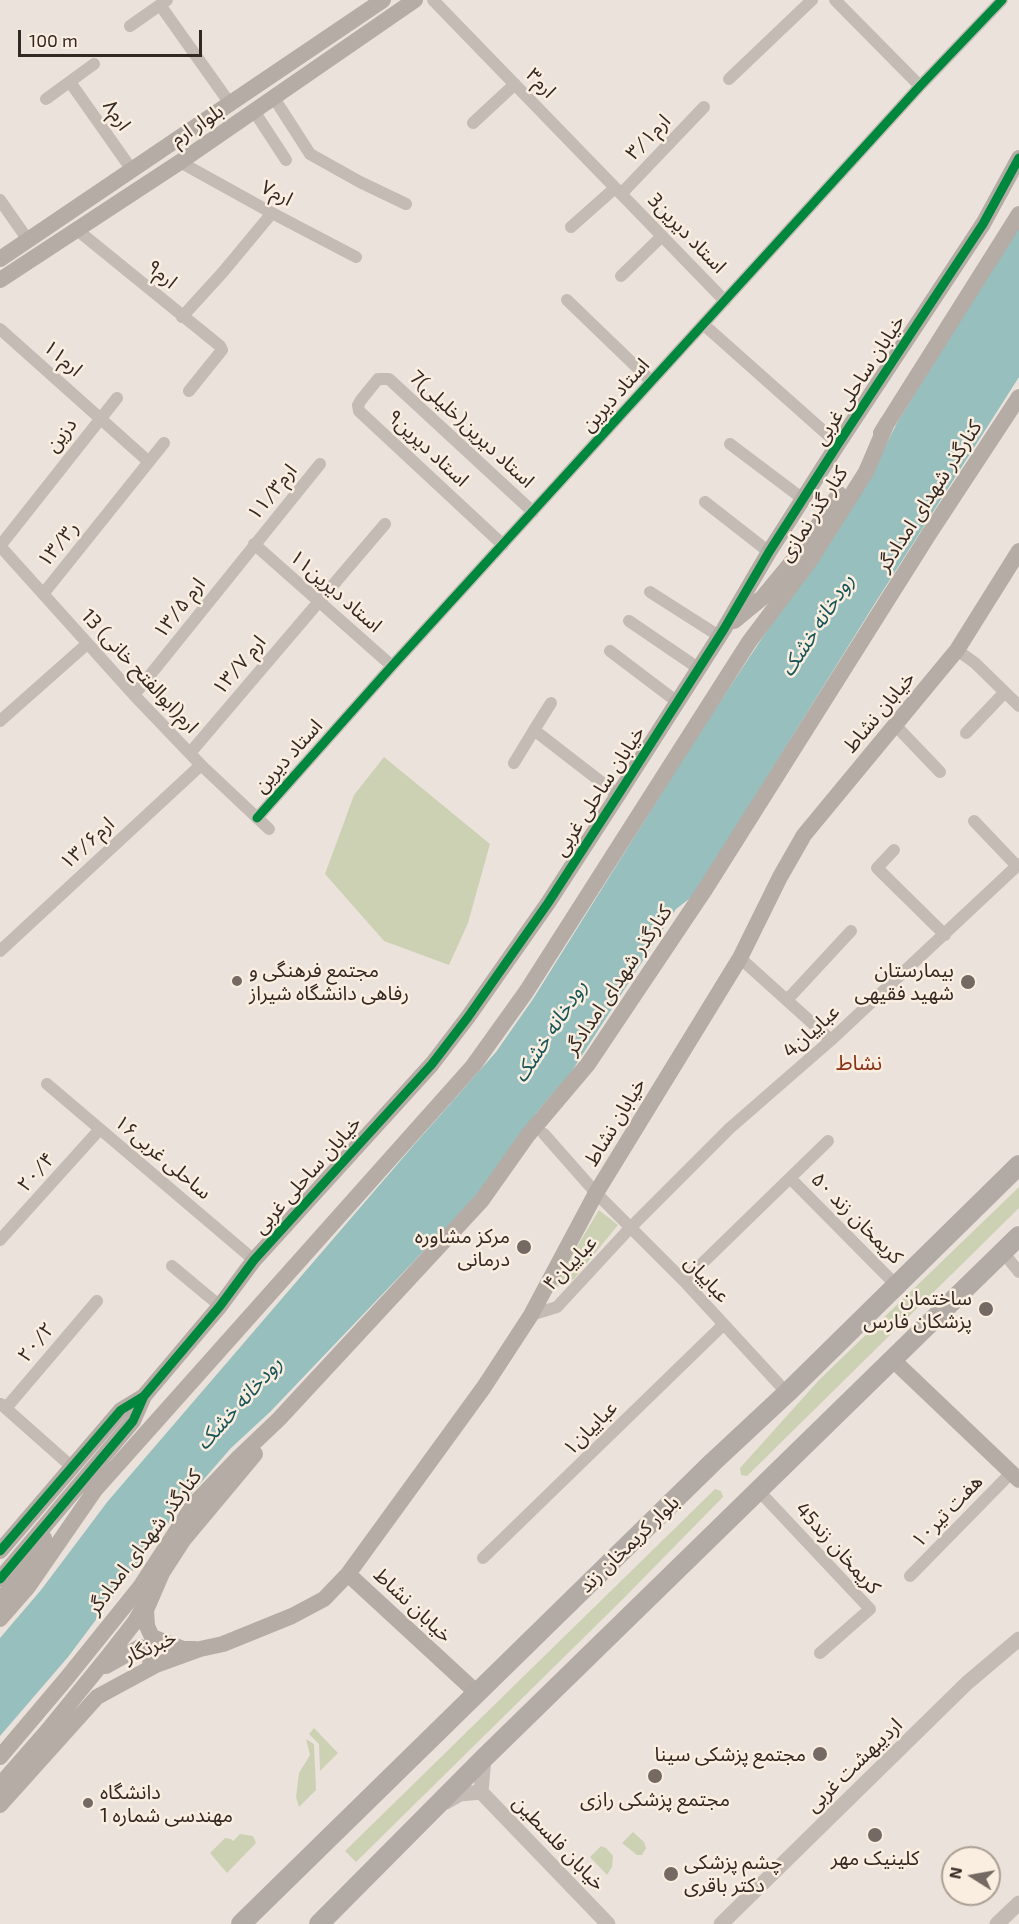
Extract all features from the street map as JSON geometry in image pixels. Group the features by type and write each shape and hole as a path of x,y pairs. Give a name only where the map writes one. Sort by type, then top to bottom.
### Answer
{"main road":[{"name":"بلوار ارم","path":"0,259 231,105 383,0"},
{"name":"بلوار ارم","path":"0,280 180,162 415,0"},
{"name":"خیابان ساحلی غربی","path":"0,1579 133,1421 144,1396 220,1306 254,1260 445,1047 548,903 618,795 838,444 983,224 1019,158"},
{"path":"79,205 82,225"},
{"path":"722,632 762,598 800,552 887,423 1019,214"},
{"name":"کنارگذر شهدای امدادگر","path":"0,1756 140,1587 194,1504 237,1458 279,1419 482,1200 528,1135 588,1064 706,888 929,534 1018,398"},
{"name":"کنار گذر نمازی","path":"0,1618 28,1587 95,1490 473,1066 526,992 749,642 809,562 866,472 887,423"},
{"name":"خیابان نشاط","path":"477,1693 348,1574 484,1387 531,1315 596,1193 740,958 780,877 804,835 957,650 1019,551"},
{"name":"بلوار کریمخان زند","path":"241,1924 1019,1165"},
{"path":"319,1924 484,1758 1019,1236"},
{"path":"893,1360 1015,1477"},
{"name":"خیابان ساحلی غربی","path":"0,1551 121,1410 144,1396"},
{"path":"200,1649 183,1649 152,1637 147,1626 146,1610 162,1573 184,1539 257,1452 279,1419"},
{"path":"0,1601 31,1562 55,1515"},
{"name":"خبرنگار","path":"0,1805 97,1697 150,1668 200,1649 223,1644 292,1616 324,1599 348,1574"},
{"path":"0,1785 94,1674 134,1623 152,1595"},
{"path":"94,1674 140,1647 151,1651 150,1668"}],"street":[{"name":"ارم۳","path":"433,0 618,191"},
{"path":"729,79 812,0"},
{"path":"836,0 920,86"},
{"name":"استاد دیرین","path":"257,818 651,381 920,86 1002,0"},
{"path":"130,26 164,2 231,105"},
{"path":"46,99 94,64"},
{"name":"ارم۸","path":"70,82 132,170"},
{"path":"473,123 515,84"},
{"path":"274,98 310,154 360,183 406,204"},
{"name":"۳/۱ارم","path":"571,227 618,191 704,107"},
{"path":"254,111 286,160"},
{"name":"ارم۷","path":"180,162 356,257"},
{"name":"3استاد دیرین","path":"618,191 725,301"},
{"path":"0,200 28,240"},
{"path":"183,317 272,213"},
{"name":"ارم۹","path":"82,225 183,317 220,346 222,350 189,391"},
{"path":"621,276 662,236"},
{"path":"567,300 651,381"},
{"path":"703,324 838,444"},
{"name":"ارم۱۱","path":"0,329 149,462"},
{"name":"7استاد دیرین(خلیلی)","path":"384,378 389,379 533,512"},
{"name":"استاد دیرین۹","path":"384,378 378,380 361,400 358,405 359,411 502,545"},
{"name":"دزین","path":"0,546 100,416 117,398"},
{"name":"۱۳/۳ر","path":"43,594 164,443"},
{"path":"730,444 803,499"},
{"name":"۱۱/۳ارم","path":"254,544 320,464"},
{"path":"705,502 769,552"},
{"name":"۱۳/۷ ارم","path":"190,753 317,601 385,524"},
{"name":"استاد دیرین۱۱","path":"254,544 392,666"},
{"name":"۱۳/۵ ارم","path":"134,695 254,544"},
{"name":"13 ارم(ابوالفتح خانی)","path":"0,546 134,695 201,765 269,830"},
{"path":"650,592 722,632"},
{"path":"629,621 698,668"},
{"path":"0,721 87,644"},
{"path":"957,650 1019,706"},
{"path":"610,651 676,701"},
{"path":"966,733 1005,692"},
{"path":"513,763 551,703"},
{"path":"896,726 940,772"},
{"path":"534,730 618,795"},
{"name":"۱۳/۶ارم","path":"0,951 201,765"},
{"path":"974,821 1018,865"},
{"path":"894,850 877,868 945,935"},
{"name":"عباییان4","path":"630,1228 729,1128 831,1040 1018,865"},
{"path":"787,1000 851,931"},
{"path":"740,958 831,1040"},
{"name":"ساحلی غربی۱۶","path":"47,1084 254,1260"},
{"name":"۲۰/۴","path":"0,1240 100,1129"},
{"name":"عباییان","path":"544,1134 596,1193 684,1281 787,1393"},
{"path":"684,1281 828,1141"},
{"name":"کریمخان زند ۵۰","path":"790,1178 896,1286"},
{"name":"عباییان۴","path":"531,1315 557,1307 630,1228"},
{"path":"1003,1252 1019,1272"},
{"path":"172,1266 220,1306"},
{"name":"۲۰/۲","path":"3,1406 97,1300"},
{"name":"عباییان۱","path":"483,1558 723,1325"},
{"path":"3,1406 72,1467"},
{"name":"۱۰هفت تیر","path":"910,1576 1015,1477"},
{"name":"کریمخان زند45","path":"759,1491 870,1609 820,1653"},
{"name":"اردیبهشت غربی","path":"721,1924 967,1683 1019,1639"},
{"path":"432,1810 460,1794 481,1792 484,1758"},
{"name":"خیابان فلسطین","path":"481,1792 608,1924"},
{"path":"997,1924 1019,1903"}],"green space":[{"path":"384,757 490,844 468,923 449,965 384,941 325,874 354,795"},
{"path":"1019,1187 1019,1208 747,1476 741,1475 740,1468 819,1380"},
{"path":"599,1210 618,1225 574,1279 551,1290"},
{"path":"715,1489 721,1491 723,1497 624,1598 356,1862 345,1851"},
{"path":"314,1728 338,1753 320,1771 319,1744 309,1734"},
{"path":"306,1739 314,1744 316,1790 299,1807 296,1797 299,1773 310,1755"},
{"path":"633,1832 644,1842 646,1848 642,1855 637,1855 622,1843"},
{"path":"240,1834 253,1836 256,1843 227,1873 210,1853 225,1838 233,1841"},
{"path":"601,1846 613,1856 612,1867 607,1875 590,1857"}],"water":[{"name":"رودخانه خشک","path":"1019,225 1019,377 693,896 676,909 570,1074 536,1113 482,1190 270,1412 231,1448 185,1501 68,1657 0,1736 0,1638 41,1590 108,1501 496,1052 533,999 698,735 874,469 898,421"}],"cycle path":[{"path":"257,818 392,666 920,86 1002,0"},
{"path":"0,1579 133,1421 144,1396 220,1306 254,1260 432,1064 468,1017 548,903 618,795 838,444 983,224 1019,158"},
{"path":"0,1551 121,1410 144,1396"}],"place":[{"name":"مجتمع فرهنگی و رفاهی دانشگاه شیراز","path":"237,981"},
{"name":"بیمارستان شهید فقیهی","path":"968,982"},
{"name":"مرکز مشاوره درمانی","path":"524,1247"},
{"name":"ساختمان پزشکان فارس","path":"986,1309"},
{"name":"مجتمع پزشکی سینا","path":"820,1754"},
{"name":"مجتمع پزشکی رازی","path":"655,1776"},
{"name":"دانشگاه مهندسی شماره 1","path":"88,1803"},
{"name":"کلینیک مهر","path":"875,1835"},
{"name":"چشم پزشکی دکتر باقری","path":"671,1874"}],"district":[{"name":"نشاط","path":"859,1063"}]}
